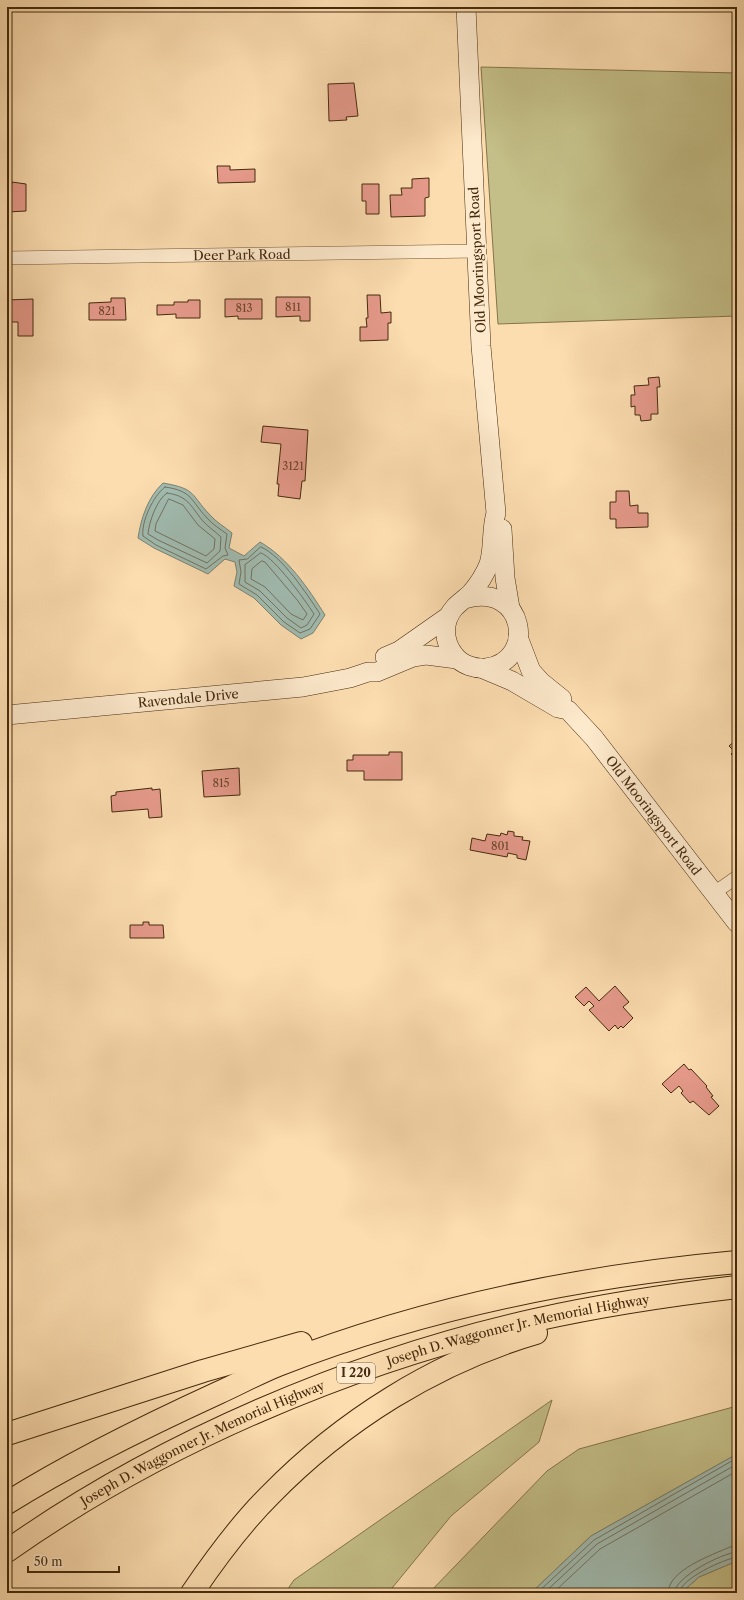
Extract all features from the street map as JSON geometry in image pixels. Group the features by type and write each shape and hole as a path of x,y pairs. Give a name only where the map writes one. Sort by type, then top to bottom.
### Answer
{"highway":[{"name":"Joseph D. Waggonner Jr. Memorial Highway","path":"7,1503 88,1457 148,1426 277,1366 388,1328 479,1303 572,1284 660,1270 737,1262"},
{"name":"Joseph D. Waggonner Jr. Memorial Highway","path":"7,1551 53,1521 160,1459 233,1423 330,1383 435,1347 533,1320 632,1301 737,1287"},
{"path":"192,1593 234,1535 269,1496 302,1465 368,1414 412,1386 480,1353 533,1334 696,1292"},
{"path":"7,1434 202,1371 313,1339 376,1323 479,1303"}],"main road":[{"name":"Old Mooringsport Road","path":"449,616 455,606 465,599 481,579 489,563 496,513 481,346 466,7"},
{"name":"Old Mooringsport Road","path":"496,513 502,520 505,578 510,608 517,622 518,637 531,671 541,682 567,703 568,710 594,738 737,923"},
{"path":"465,599 477,596 489,596 500,600 510,608"},
{"path":"449,616 445,627 446,639 450,650 457,659"},
{"name":"Ravendale Drive","path":"368,672 372,664 398,651 449,616"},
{"path":"481,668 492,667 509,656 515,647 518,637"},
{"name":"Ravendale Drive","path":"7,715 303,687 350,678 368,672 377,672 413,657 426,656 457,659"},
{"name":"Old Mooringsport Road","path":"457,659 467,665 481,668 512,681 558,708 568,710"}],"street":[{"name":"Deer Park Road","path":"7,258 477,251"},
{"path":"714,893 737,877"}],"shaded area":[{"path":"481,67 737,73 737,316 498,324"},
{"path":"552,1400 539,1442 451,1516 388,1593 285,1593 294,1580"},
{"path":"737,1406 737,1454 591,1536 531,1593 429,1593 547,1471 579,1449"},
{"path":"737,1561 737,1593 681,1593 699,1577"}],"water":[{"path":"163,483 174,485 192,493 212,518 232,533 229,548 244,556 260,542 280,556 297,574 325,615 313,633 301,639 281,625 254,598 234,586 237,572 235,562 225,559 208,574 154,548 138,538 141,523 149,501"},
{"path":"737,1454 737,1561 699,1577 681,1593 531,1593 591,1536"}],"building":[{"path":"354,83 358,116 346,117 347,120 329,121 328,84"},
{"path":"217,166 230,166 230,170 255,169 255,182 218,183"},
{"path":"429,178 429,197 425,198 425,216 391,217 390,195 402,195 401,188 412,188 412,179"},
{"path":"12,182 26,184 26,211 7,212 7,184 12,184"},
{"path":"362,184 379,184 379,214 366,214 366,201 362,201"},
{"path":"367,295 380,295 381,313 391,312 391,323 388,323 388,340 360,341 360,327 367,327"},
{"path":"276,297 310,297 310,321 300,321 300,316 276,317"},
{"path":"111,298 125,298 126,320 89,320 89,303 111,302"},
{"path":"33,299 33,336 18,336 18,322 11,322 11,336 7,336 7,300"},
{"path":"225,299 262,299 262,319 238,319 238,316 225,317"},
{"path":"188,300 200,300 200,318 176,318 176,314 157,315 157,305 174,305 174,302 188,302"},
{"path":"659,377 660,387 657,387 658,414 651,414 651,420 641,421 640,415 635,415 635,406 631,407 631,395 635,395 634,386 649,385 648,378"},
{"path":"263,426 308,430 305,481 302,481 300,499 278,496 279,484 277,484 281,444 261,442"},
{"path":"616,491 629,491 630,506 638,505 638,513 648,513 648,527 616,528 616,519 610,519 610,502 616,502"},
{"path":"737,739 737,760 731,754 734,751 729,746"},
{"path":"389,752 402,752 402,780 364,780 364,771 347,771 347,760 353,760 353,755 389,755"},
{"path":"239,768 240,795 204,797 202,771"},
{"path":"152,788 152,790 160,789 162,817 149,818 148,809 112,812 111,796 116,795 116,792"},
{"path":"508,831 514,832 514,836 523,837 522,840 530,841 526,860 517,858 517,855 508,853 507,857 470,850 472,838 485,841 487,834 500,836 501,833 507,835"},
{"path":"143,922 149,922 149,925 163,925 164,938 130,938 130,925 143,925"},
{"path":"615,986 629,1002 623,1007 633,1018 623,1028 621,1026 618,1029 615,1025 609,1031 589,1010 594,1006 589,1001 584,1006 575,997 586,987 599,1001"},
{"path":"684,1064 689,1070 691,1069 707,1086 706,1087 713,1096 711,1097 719,1106 709,1115 693,1101 690,1103 681,1093 683,1091 679,1086 671,1093 662,1084"}]}
